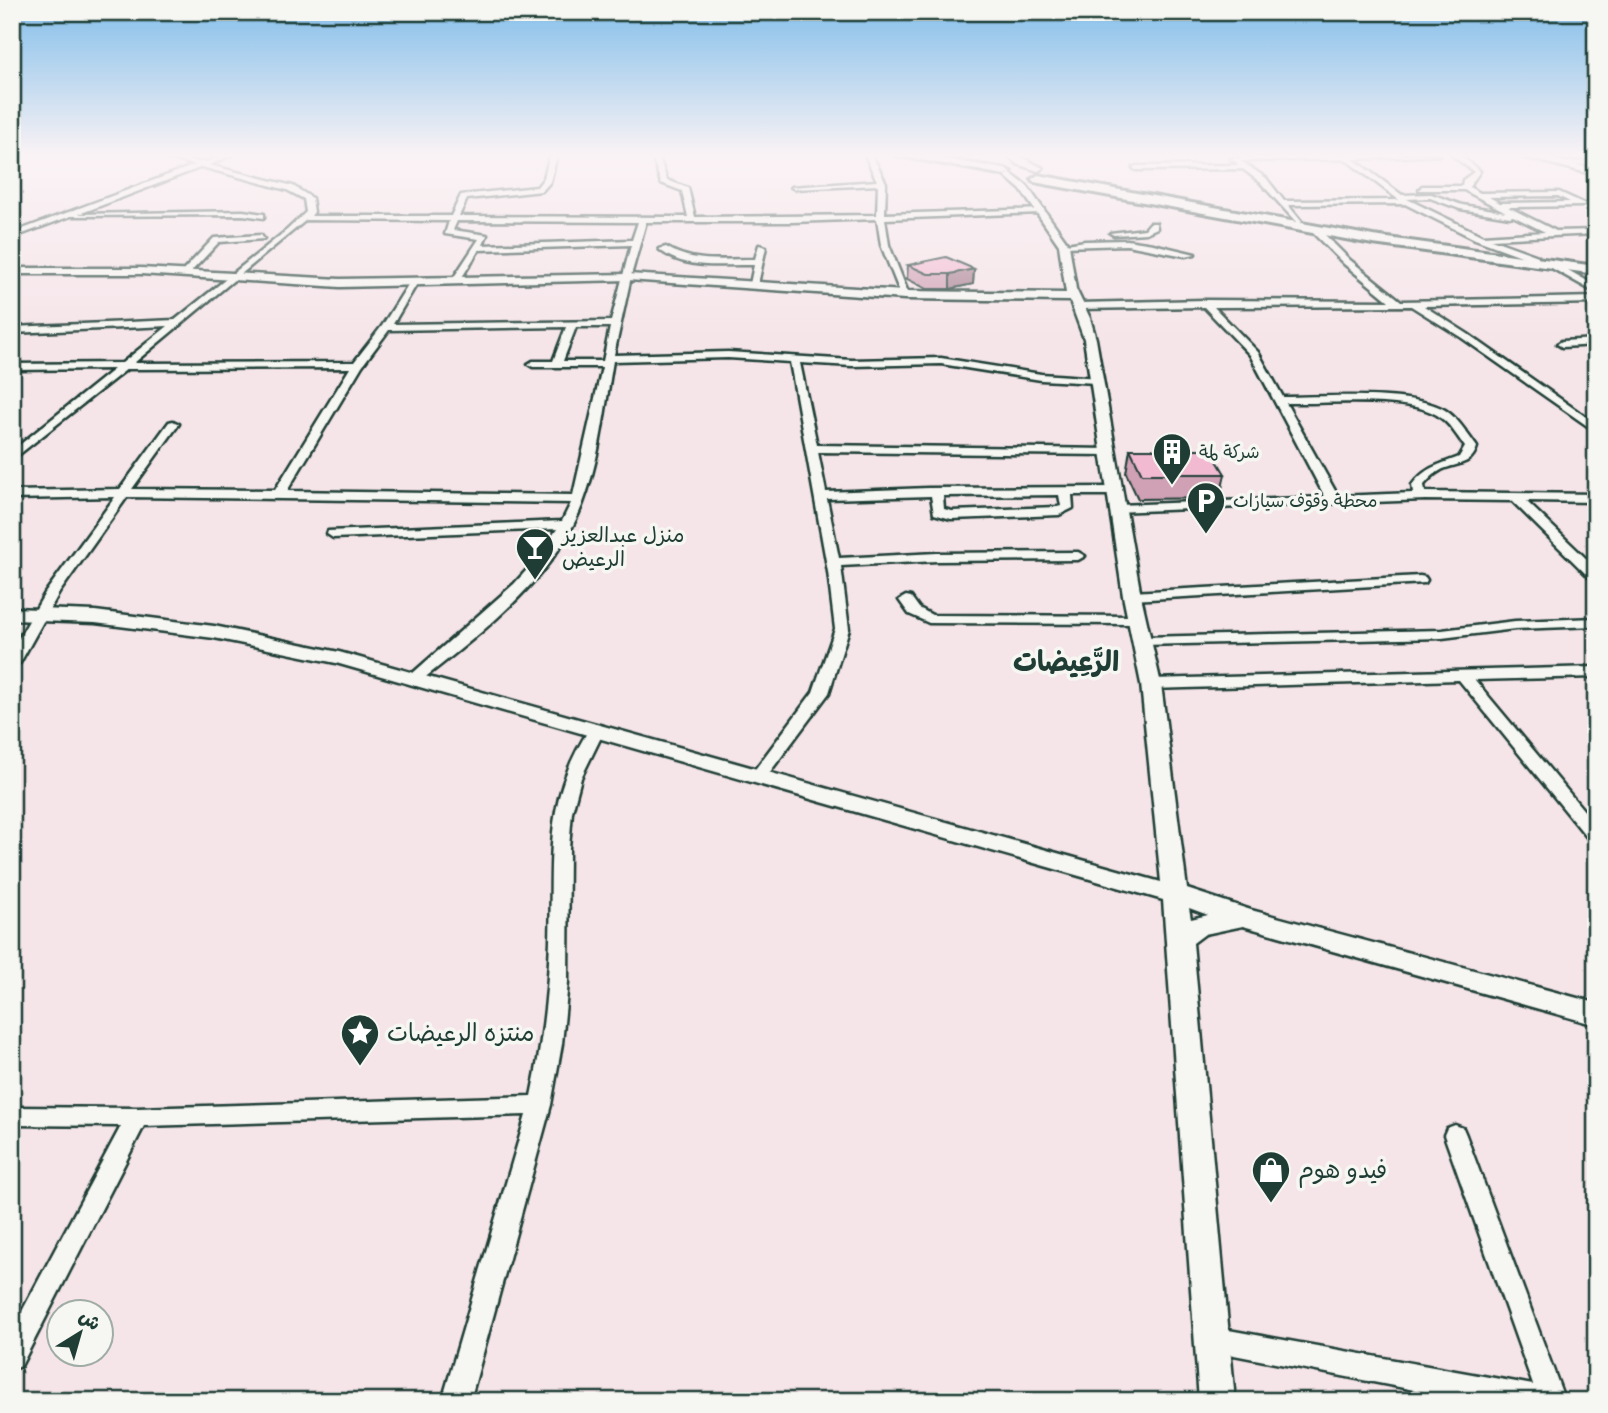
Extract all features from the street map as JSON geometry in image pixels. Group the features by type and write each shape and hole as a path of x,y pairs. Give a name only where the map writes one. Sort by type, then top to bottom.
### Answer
{"main road":[{"path":"1265,221 1316,231 1596,268"},
{"path":"1292,221 1596,268"}],"street":[{"path":"12,236 50,221"},
{"path":"12,457 301,221"},
{"path":"452,221 448,232 450,234 484,237 456,280"},
{"path":"413,680 500,605 555,544 567,525 589,466 616,324 642,221"},
{"path":"881,221 885,245 905,295"},
{"path":"1048,221 1062,242 1075,302 1090,339 1132,596 1151,684 1180,939 1217,1401"},
{"path":"1443,221 1535,258"},
{"path":"1530,221 1555,234"},
{"path":"1062,242 1146,231 1153,228 1153,225"},
{"path":"1316,231 1347,262 1399,304"},
{"path":"1478,237 1596,232"},
{"path":"185,273 217,240 261,237"},
{"path":"477,248 635,242"},
{"path":"1062,242 1129,243 1191,254"},
{"path":"754,285 762,247"},
{"path":"663,249 671,255 684,258 759,262"},
{"path":"1551,264 1596,290"},
{"path":"12,271 141,271 317,282 628,277 905,295 1075,302 1414,304 1596,300"},
{"path":"279,493 357,365 386,327 414,282"},
{"path":"1205,303 1254,354 1333,499"},
{"path":"1414,304 1465,336 1596,429"},
{"path":"12,330 175,323"},
{"path":"386,327 616,324"},
{"path":"557,364 572,325"},
{"path":"1562,344 1596,342"},
{"path":"533,365 727,355 852,363 941,361 1041,377 1096,380"},
{"path":"758,776 821,693 842,628 822,496 795,361"},
{"path":"12,367 357,365"},
{"path":"1278,400 1415,403 1440,411 1449,418 1471,447 1464,460 1438,467 1426,476 1418,485 1420,496"},
{"path":"1581,419 1596,418"},
{"path":"12,663 65,573 173,424"},
{"path":"813,448 1109,452"},
{"path":"12,495 126,491 578,499"},
{"path":"822,496 1065,491 1116,500 1420,496 1596,498"},
{"path":"937,492 938,510 951,515 1059,511 1067,508 1065,491"},
{"path":"1516,498 1596,576"},
{"path":"333,534 567,525"},
{"path":"833,562 937,556 1079,556"},
{"path":"1132,596 1420,580"},
{"path":"906,600 914,611 929,619 1138,620"},
{"path":"12,614 95,617 214,632 339,658 1173,894 1247,919 1596,1014"},
{"path":"1142,641 1442,634 1515,625 1596,622"},
{"path":"1151,684 1596,672"},
{"path":"1463,675 1590,821 1596,837"},
{"path":"456,1401 540,1105 551,1054 560,943 561,851 566,797 579,762 596,731"},
{"path":"1180,939 1208,922 1247,919"},
{"path":"12,1116 137,1118 540,1105"},
{"path":"12,1357 137,1118"},
{"path":"1455,1135 1552,1401"},
{"path":"1212,1340 1546,1401"}],"building":[{"path":"946,257 974,269 950,274 928,274 908,265"},
{"path":"1130,449 1210,449 1225,474 1142,474"}],"place":[{"name":"شركة لمة","path":"1172,486"},
{"name":"محطة وقوف سيارات","path":"1206,535"},
{"name":"منزل عبدالعزيز الرعيض","path":"535,581"},
{"name":"منتزه الرعيضات","path":"360,1067"},
{"name":"فيدو هوم","path":"1271,1204"}],"district":[{"name":"الرَّعِيضات","path":"1066,661"}]}
